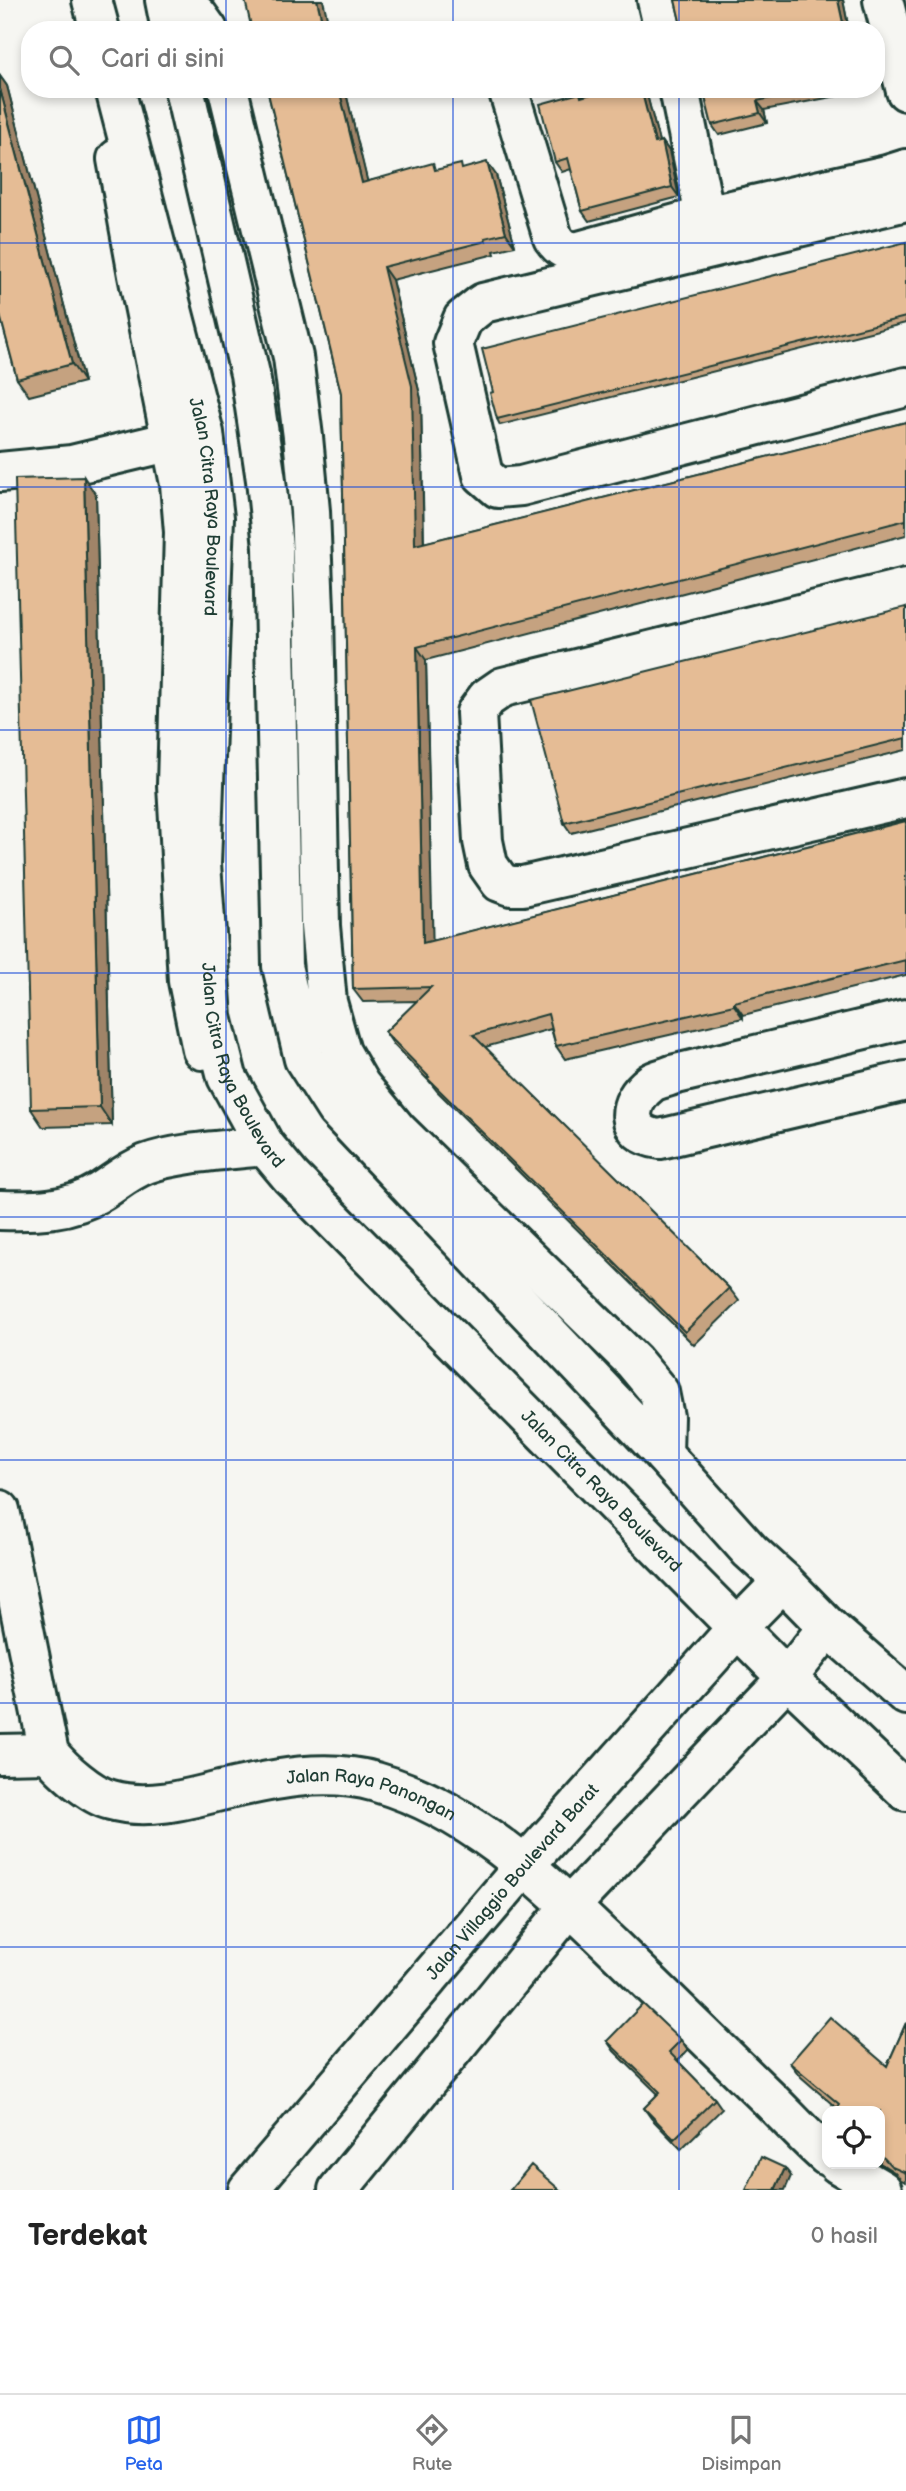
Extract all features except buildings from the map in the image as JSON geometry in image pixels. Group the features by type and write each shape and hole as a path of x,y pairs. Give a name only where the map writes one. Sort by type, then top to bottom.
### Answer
{"street":[{"path":"93,0 98,21"},
{"path":"164,0 169,21"},
{"path":"181,0 202,21"},
{"path":"657,0 662,21"},
{"path":"883,0 906,91"},
{"name":"Jalan Citra Raya Boulevard","path":"118,98 188,438 214,518 190,785 201,864 212,1017 227,1077 257,1131 320,1206 787,1678 906,1791"},
{"path":"186,98 249,367 267,480 273,573 282,966 309,1006"},
{"path":"230,98 293,357 310,511 320,926 304,1059 336,1109 385,1140 540,1269 634,1362 659,1392 664,1418 663,1454"},
{"path":"511,98 553,238 559,247 569,251 579,251 705,216 906,169"},
{"path":"680,98 705,216"},
{"path":"199,152 241,145"},
{"path":"906,201 483,303 463,320 453,343 483,475 498,488 521,486 906,387"},
{"path":"249,367 293,357"},
{"path":"0,472 72,465 188,438"},
{"path":"273,573 312,573"},
{"path":"906,588 503,687 487,698 477,713 483,841 488,865 500,882 511,886 523,886 906,798"},
{"path":"279,793 317,791"},
{"path":"906,1019 672,1075 652,1083 636,1099 632,1106 632,1116 637,1131 646,1137 660,1139 906,1081"},
{"path":"0,1210 38,1211 68,1206 99,1192 124,1174 149,1163 257,1131"},
{"path":"385,1140 513,1297 663,1454 750,1551 828,1627 906,1695"},
{"path":"513,1297 540,1269"},
{"path":"0,1510 49,1753 0,1754"},
{"name":"Jalan Villaggio Boulevard Barat","path":"248,2190 525,1865 738,1627 783,1581"},
{"path":"338,2190 570,1906 787,1678 828,1627"},
{"name":"Jalan Raya Panongan","path":"49,1753 64,1771 109,1800 145,1805 194,1798 297,1776 331,1775 374,1781 416,1795 498,1842 525,1865 822,2151"},
{"path":"846,2169 882,2190"}]}
